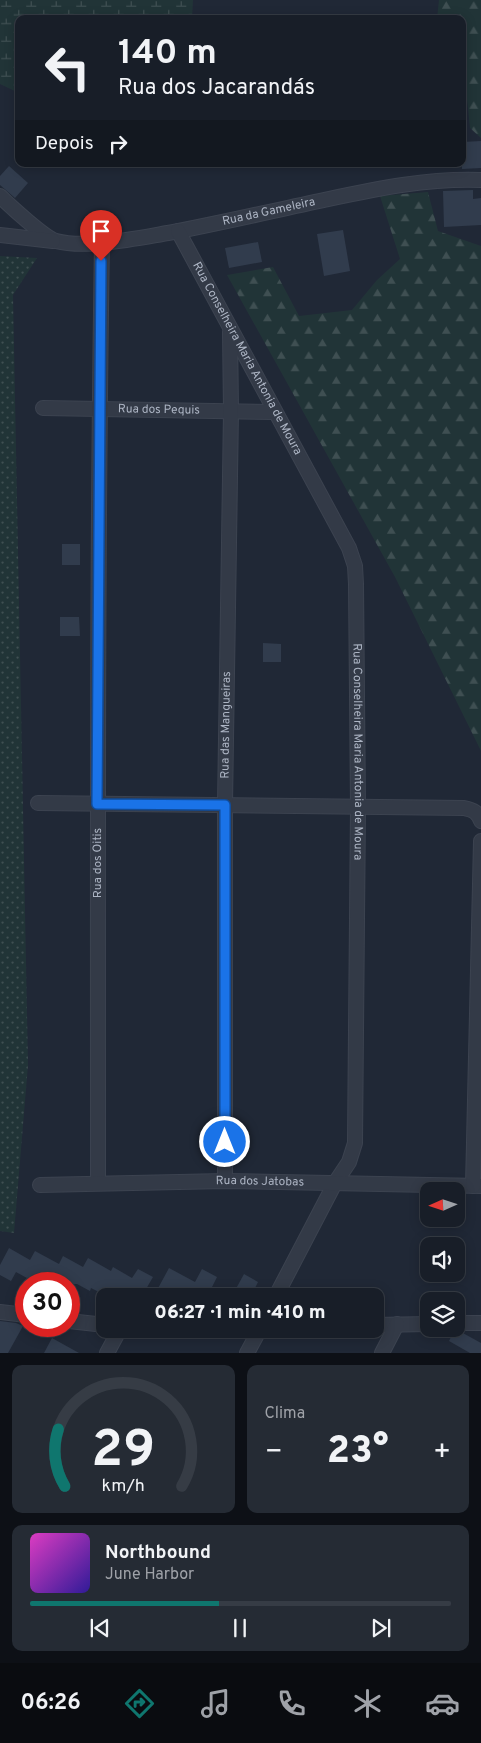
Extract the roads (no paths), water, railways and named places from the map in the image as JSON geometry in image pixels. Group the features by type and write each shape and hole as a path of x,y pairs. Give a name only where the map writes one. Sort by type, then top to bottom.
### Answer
{"street":[{"name":"Rua da Gameleira","path":"0,235 85,243 126,240 178,231 396,185 443,180 481,180"},
{"path":"0,196 21,216 54,241"},
{"name":"Rua Conselheira Maria Antonia de Moura","path":"178,231 349,548 355,566 358,807 355,1143 349,1162 334,1184 280,1288"},
{"name":"Rua dos Oitis","path":"98,1183 97,804 99,409 102,242"},
{"name":"Rua das Mangueiras","path":"225,1182 225,805 231,411 230,328"},
{"name":"Rua dos Pequis","path":"43,408 274,412"},
{"path":"38,803 464,808 478,816"},
{"path":"477,1186 481,841"},
{"name":"Rua dos Jatobas","path":"40,1186 98,1183 225,1182 477,1186"},
{"path":"0,1312 15,1314"},
{"path":"80,1322 96,1324"},
{"path":"465,1324 481,1323"},
{"path":"382,1353 397,1324"},
{"path":"384,1325 420,1324"},
{"path":"107,1353 115,1338"},
{"path":"247,1353 255,1338"}]}
